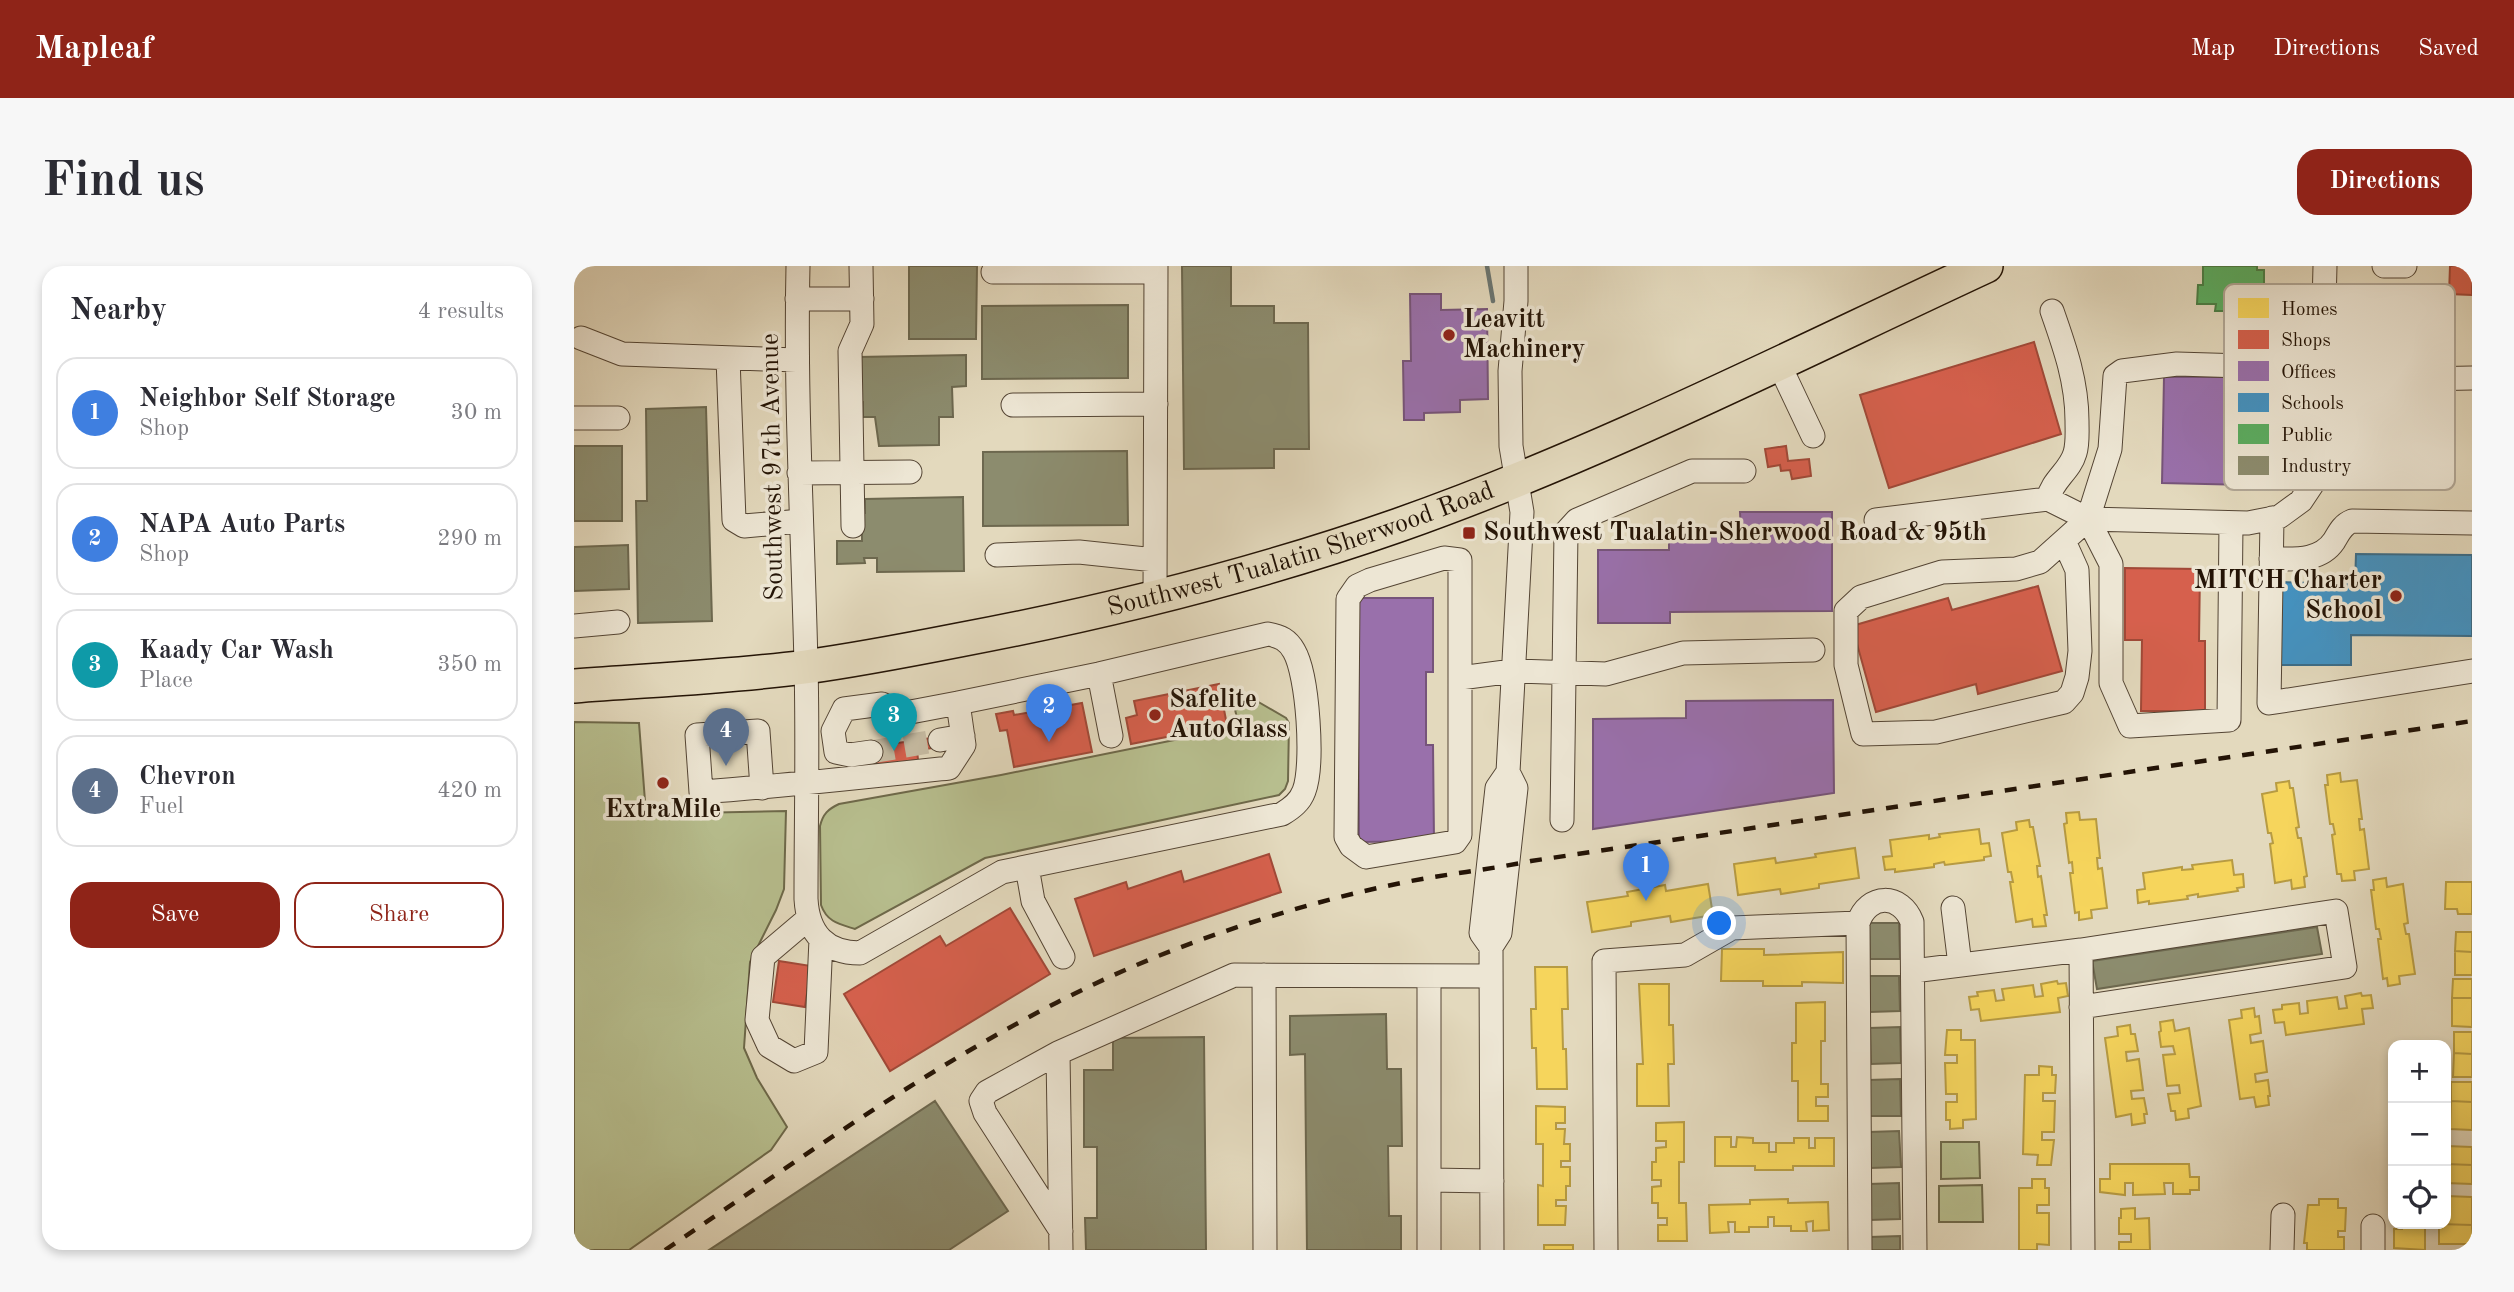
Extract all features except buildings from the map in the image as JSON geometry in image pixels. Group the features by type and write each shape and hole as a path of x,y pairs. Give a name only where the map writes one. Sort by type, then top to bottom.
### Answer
{"highway":[{"name":"Southwest Tualatin Sherwood Road","path":"574,686 806,667 866,658 1007,631 1227,579 1354,540 1517,480 1629,432 1986,266"}],"street":[{"name":"Southwest 97th Avenue","path":"798,266 796,360 806,667 806,899 809,918"},
{"path":"853,526 850,351 862,324 861,266"},
{"path":"1492,1250 1491,947 1481,933 1497,788 1508,772 1522,512 1511,446 1510,372 1516,266"},
{"path":"2325,266 2325,284"},
{"path":"2384,266 2405,266"},
{"path":"993,272 1156,269 1155,597"},
{"path":"797,299 862,299"},
{"path":"2048,499 2050,487 2074,456 2077,437 2077,397 2070,362 2052,311"},
{"path":"576,334 622,354 796,360"},
{"path":"728,358 734,520 744,526 801,521"},
{"path":"1778,362 1814,436"},
{"path":"2064,541 2077,570 2080,651 2074,685 2064,702 1936,732 1863,734 1846,666 1846,611 1861,597 1942,572 2016,569 2040,562 2088,519 2110,450 2115,376 2122,372 2177,364 2224,365"},
{"path":"1013,405 1156,404"},
{"path":"574,418 618,418"},
{"path":"1562,820 1566,532 1577,520 1692,471 1744,471"},
{"path":"799,473 910,472"},
{"path":"1876,520 2048,499 2088,519 2248,523 2279,517 2301,501 2309,490"},
{"path":"2272,518 2269,703 2472,671"},
{"path":"2088,519 2112,564 2112,682 2130,726 2229,720 2231,523"},
{"path":"2271,559 2316,556 2331,545 2346,524 2352,521 2472,523"},
{"path":"997,555 1079,552 1155,560"},
{"path":"1444,558 1460,560 1460,678 1460,835 1455,842 1366,857 1358,853 1346,837 1348,599 1357,586 1444,558"},
{"path":"574,626 618,622"},
{"path":"821,939 816,1052 794,1061 769,1046 757,1020 762,957 809,918 821,939 832,949 844,953 860,953 1002,872 1272,817 1291,809 1304,791 1308,775 1305,692 1299,664 1293,649 1280,636 1268,634 958,704 900,714 882,704 844,709 833,731 836,752 863,753 859,778"},
{"path":"1460,678 1513,671 1606,674 1683,653 1813,650"},
{"path":"1099,674 1111,736"},
{"path":"762,788 949,768 964,745 958,704"},
{"path":"940,740 963,736"},
{"path":"1027,867 1033,901 1063,957"},
{"path":"1860,1250 1858,923 1871,904 1883,900 1896,902 1908,911 1912,922 1915,1250"},
{"path":"1953,908 1960,965"},
{"path":"1913,971 2081,950 2336,911 2345,968 2081,1007"},
{"path":"1606,1250 1604,961 1685,955 1732,928 1858,923"},
{"path":"2081,950 2083,1250"},
{"path":"1061,1240 985,1113 981,1101 987,1091 1058,1053 1234,975 1491,976"},
{"path":"1264,975 1265,1250"},
{"path":"1429,976 1429,1250"},
{"path":"1058,1053 1061,1240"},
{"path":"1429,1180 1492,1181"},
{"path":"2282,1250 2283,1215"},
{"path":"2372,1250 2373,1227"}],"green space":[{"path":"1255,700 1286,718 1289,723 1288,781 1279,795 985,858 855,929 834,922 821,905 820,826 826,812 839,804 1001,775 1239,727 1234,705"},
{"path":"574,722 639,723 646,814 786,811 784,889 750,962 744,1048 757,1078 787,1127 771,1150 629,1250 574,1250"},
{"path":"1941,1142 1979,1142 1980,1178 1941,1179"},
{"path":"1982,1185 1983,1222 1939,1222 1939,1186"}],"waterway":[{"path":"1487,266 1493,301"}],"tunnel":[{"path":"871,752 940,740"}],"railway":[{"path":"665,1250 858,1120 991,1038 1130,968 1203,939 1300,908 1401,883 1531,861 2472,721"}],"place":[{"name":"Leavitt Machinery","path":"1449,335"},
{"name":"Southwest Tualatin-Sherwood Road & 95th","path":"1469,533"},
{"name":"MITCH Charter School","path":"2396,596"},
{"name":"Safelite AutoGlass","path":"1155,715"},
{"name":"NAPA Auto Parts","path":"1049,742"},
{"name":"Kaady Car Wash","path":"894,751"},
{"name":"Chevron","path":"726,766"},
{"name":"ExtraMile","path":"663,783"},
{"name":"Neighbor Self Storage","path":"1646,901"}]}
